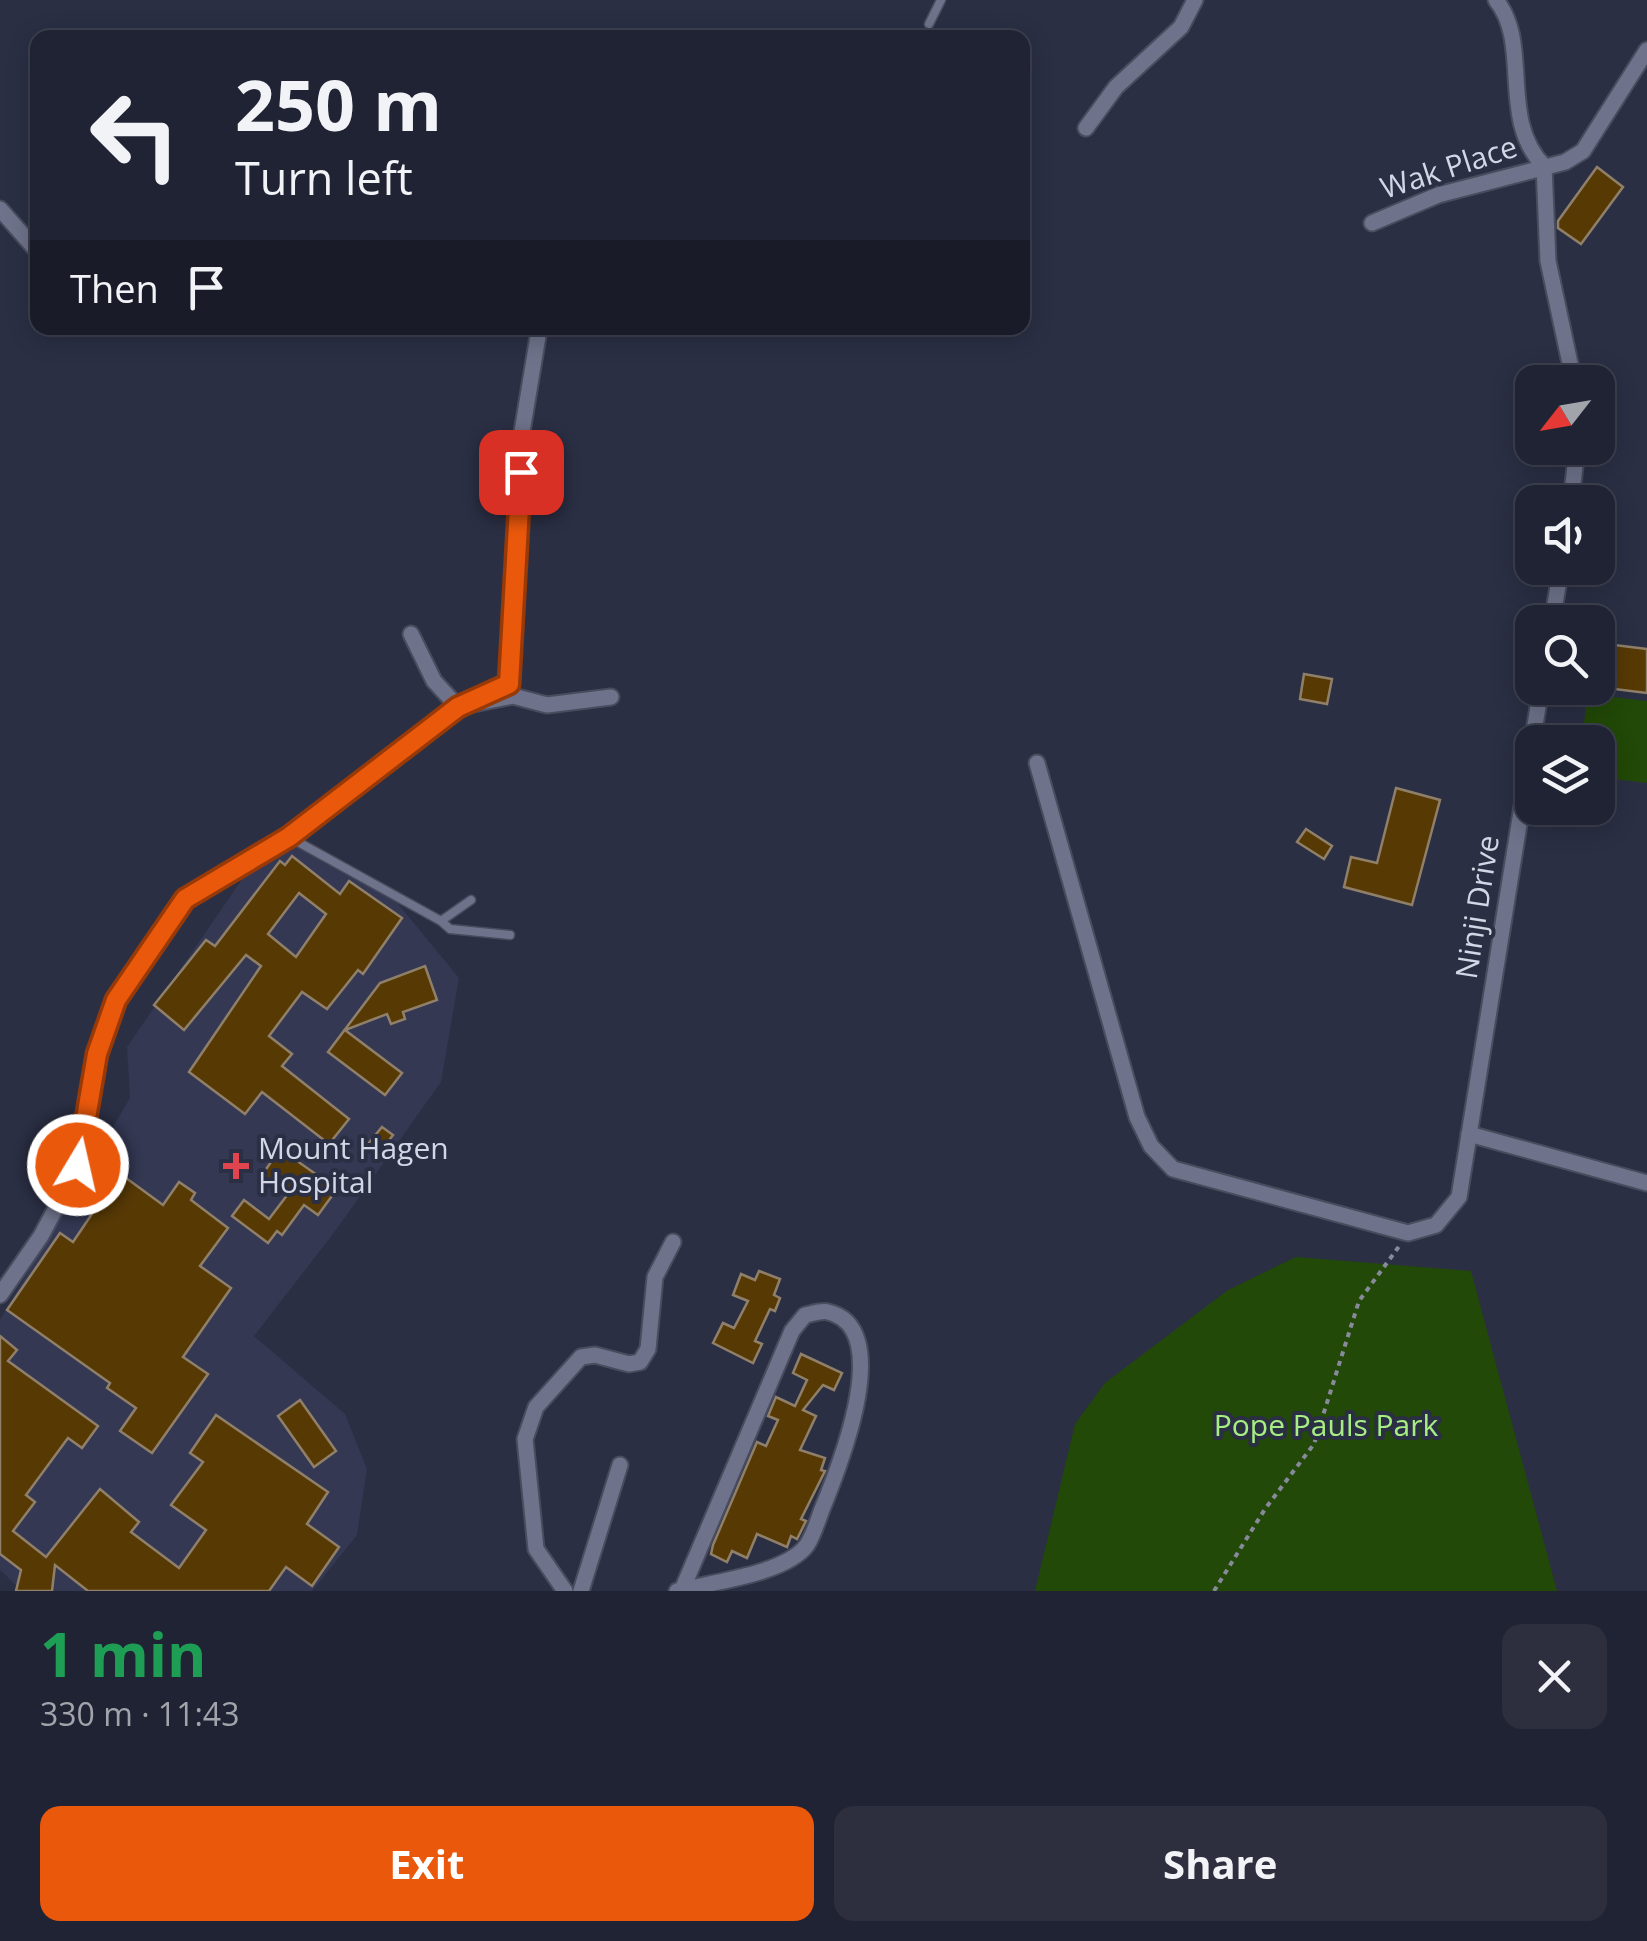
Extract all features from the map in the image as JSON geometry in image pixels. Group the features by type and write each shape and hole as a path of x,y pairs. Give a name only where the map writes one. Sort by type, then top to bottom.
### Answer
{"street":[{"path":"1086,128 1116,87 1181,27 1194,0"},
{"path":"1496,0 1508,19 1522,135 1531,153 1544,166 1548,261 1570,365"},
{"name":"Wak Place","path":"1372,223 1438,194 1565,162 1583,151 1647,50"},
{"path":"0,209 30,243"},
{"path":"0,1296 41,1236 78,1165 97,1054 116,1000 185,899 289,837 458,707 509,684 522,432 538,335"},
{"path":"411,634 434,680 458,707"},
{"path":"458,707 513,696 547,705 611,696"},
{"name":"Ninji Drive","path":"1408,1233 1436,1225 1459,1197 1538,705"},
{"path":"1038,763 1137,1116 1151,1146 1173,1169 1408,1233"},
{"path":"1469,1134 1647,1183"},
{"path":"565,1591 536,1550 526,1439 530,1423 536,1407 582,1357 595,1355 630,1364 640,1362 648,1349 655,1278 673,1242"},
{"path":"827,1311 848,1324 860,1351 860,1387 836,1474 806,1546 782,1565 680,1590 792,1331 805,1315 827,1311"},
{"path":"581,1591 620,1464"}],"lane":[{"path":"930,24 941,0"},
{"path":"289,837 450,928 510,935"},
{"path":"441,921 471,900"}],"path":[{"path":"1214,1591 1264,1509 1314,1444 1360,1301 1408,1233"}],"shaded area":[{"name":"Mount Hagen Hospital","path":"299,840 394,899 459,978 441,1082 333,1234 254,1336 345,1414 367,1469 357,1535 312,1591 22,1591 0,1570 0,1320 130,1098 127,1047 247,872"}],"green space":[{"path":"1615,697 1647,701 1647,783 1615,779 1615,725 1584,725 1586,705 1615,705"},
{"name":"Pope Pauls Park","path":"1296,1257 1471,1271 1557,1591 1035,1591 1075,1424 1105,1383 1228,1290"}],"building":[{"path":"1597,167 1623,187 1581,244 1558,228 1558,221"},
{"path":"1615,645 1647,649 1647,693 1615,689"},
{"path":"1304,674 1332,679 1327,704 1300,699"},
{"path":"1396,788 1440,800 1412,905 1344,887 1351,857 1377,863"},
{"path":"1306,829 1332,846 1324,859 1297,842"},
{"path":"292,856 340,894 349,881 402,918 363,974 358,970 327,1009 302,992 269,1036 292,1054 282,1066 349,1119 329,1144 262,1092 245,1114 189,1072 261,966 246,955 184,1030 154,1005 206,940 215,946 280,861 285,865","holes":["299,893 326,914 296,957 268,934"]},
{"path":"425,966 437,1000 403,1012 405,1019 391,1024 387,1014 345,1030 402,1073 385,1095 328,1052 380,983"},
{"path":"382,1127 393,1135 380,1153 368,1144"},
{"path":"280,1149 337,1189 318,1215 304,1205 282,1235 277,1231 268,1243 232,1216 244,1200 269,1219 288,1194 262,1175"},
{"path":"111,1167 163,1205 179,1182 195,1193 191,1200 228,1228 200,1266 231,1288 183,1357 208,1374 152,1453 120,1431 136,1408 107,1388 110,1383 7,1310 60,1233 73,1242 96,1208 86,1201"},
{"path":"759,1271 780,1279 774,1295 780,1298 775,1311 770,1309 755,1341 762,1344 753,1363 713,1343 723,1323 734,1328 748,1301 733,1295 741,1274 755,1280"},
{"path":"0,1336 17,1350 8,1361 98,1426 82,1448 68,1438 26,1495 35,1502 13,1531 46,1557 100,1489 139,1522 131,1532 179,1568 206,1530 171,1505 203,1462 190,1453 216,1415 328,1492 307,1524 339,1547 312,1586 286,1567 269,1591 88,1591 55,1565 52,1591 16,1591 21,1570 0,1554"},
{"path":"801,1354 842,1373 834,1390 823,1385 803,1410 816,1416 800,1450 825,1458 821,1470 825,1471 801,1519 806,1521 797,1539 791,1536 787,1547 757,1534 747,1558 732,1551 727,1562 711,1554 713,1545 757,1442 766,1446 778,1420 768,1416 776,1397 795,1406 807,1380 793,1373"},
{"path":"300,1400 336,1451 314,1467 278,1416"}],"place":[{"name":"Mount Hagen Hospital","path":"236,1166"}],"route":[{"path":"78,1165 97,1054 116,1000 185,899 289,837 458,707 509,684 521,472"}]}
